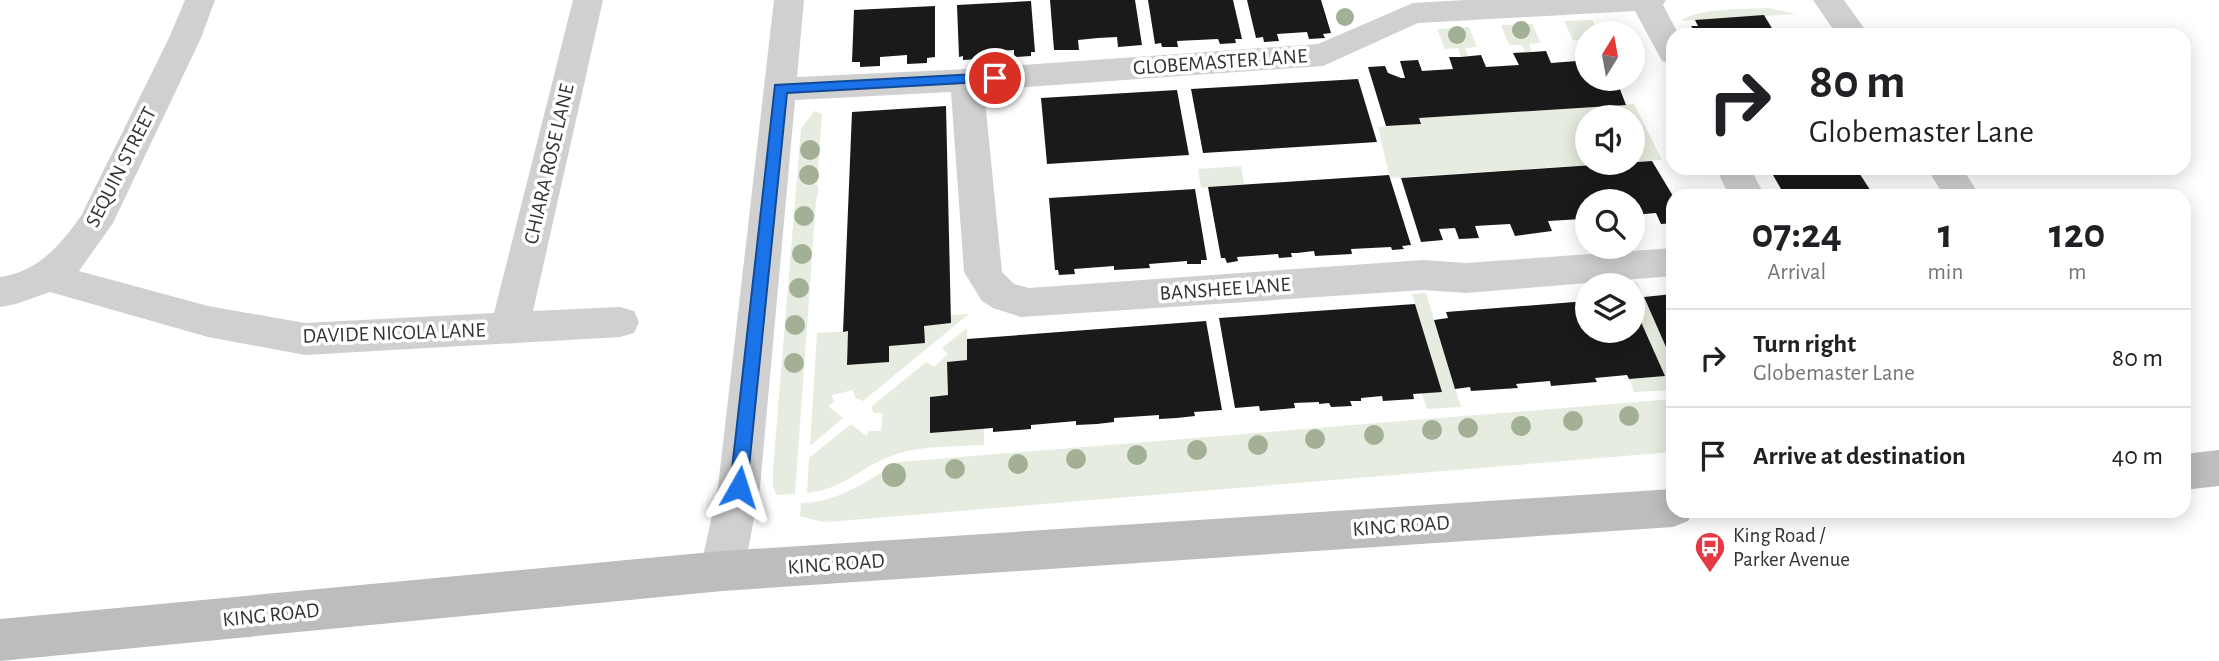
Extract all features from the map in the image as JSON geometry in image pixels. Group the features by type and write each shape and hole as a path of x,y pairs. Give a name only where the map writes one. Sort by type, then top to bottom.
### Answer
{"main road":[{"path":"2191,471 2219,468"},
{"name":"KING ROAD","path":"0,641 722,571 1666,508"}],"street":[{"name":"SEQUIN STREET","path":"0,292 19,290 49,277 80,246 95,223 185,38 200,0"},
{"name":"CHIARA ROSE LANE","path":"510,328 588,0"},
{"path":"722,571 739,487 789,0"},
{"path":"1645,0 1666,40"},
{"name":"GLOBEMASTER LANE","path":"780,89 967,80 1323,55 1413,13 1651,0"},
{"path":"1828,0 1848,28"},
{"name":"BANSHEE LANE","path":"967,80 983,272 989,285 999,295 1012,300 1029,303 1423,275 1466,278 1666,263"},
{"name":"DAVIDE NICOLA LANE","path":"49,277 183,317 305,339 620,322"}],"shaded area":[{"path":"1768,8 1796,14 1681,21 1710,11"},
{"path":"1592,20 1593,21 1575,21 1575,40 1564,21"},
{"path":"1532,24 1541,43 1529,44 1532,52 1526,53 1522,45 1509,45 1501,25"},
{"path":"1469,27 1477,47 1465,48 1468,56 1461,57 1458,48 1445,49 1437,29"},
{"path":"1575,108 1575,166 1390,178 1378,127 1420,124 1419,118"},
{"path":"814,111 822,114 817,185 819,189 795,494 777,495 773,487 773,469 801,129"},
{"path":"1645,126 1662,160 1645,161"},
{"path":"1241,166 1244,184 1201,188 1198,169"},
{"path":"1426,293 1461,407 1427,409 1422,393 1441,391 1412,294"},
{"path":"1645,300 1666,347 1666,390 1634,392 1629,379 1664,376 1645,332"},
{"path":"969,314 863,401 855,398 853,390 832,395 834,402 828,406 843,418 810,446 817,333 848,331 847,365 888,362 889,346 924,326 951,323 951,315"},
{"path":"967,328 967,360 947,362 948,395 930,397 930,433 984,428 984,445 902,452 841,483 807,493 809,458 851,424 866,436 870,431 881,431 883,413 874,413 871,407 926,362 934,367 948,354 942,348"},
{"path":"1666,400 1666,453 839,521 822,522 800,516 801,503 840,495 899,462"}],"building":[{"path":"1050,0 1135,0 1142,45 1118,47 1117,37 1098,38 1078,40 1079,50 1054,50"},
{"path":"1148,0 1233,0 1242,39 1235,39 1236,43 1220,44 1218,39 1177,41 1178,47 1162,47 1161,43 1155,44"},
{"path":"1247,0 1321,0 1331,33 1323,34 1325,38 1309,39 1307,32 1277,34 1279,41 1264,42 1263,37 1256,38"},
{"path":"1031,1 1035,52 1031,52 1031,56 1014,57 1014,50 980,52 980,59 963,60 963,56 959,57 957,5"},
{"path":"935,6 935,57 927,58 927,63 907,64 907,55 880,57 880,66 860,67 860,62 852,62 854,10"},
{"path":"1764,15 1772,28 1692,28 1691,26 1698,26 1695,20"},
{"path":"1546,51 1551,63 1575,61 1575,91 1621,91 1626,105 1575,105 1575,108 1419,118 1421,124 1386,126 1368,67 1385,66 1388,73 1405,78 1400,61 1418,60 1422,71 1453,69 1449,57 1481,55 1486,67 1519,65 1513,53"},
{"path":"1358,79 1377,142 1203,153 1191,89"},
{"path":"1177,90 1189,155 1047,164 1041,98"},
{"path":"946,106 951,323 924,326 925,343 889,346 889,362 847,365 848,331 843,332 852,112"},
{"path":"1645,161 1652,161 1669,189 1666,189 1666,224 1661,224 1656,213 1645,214 1645,189 1575,189 1575,219 1548,221 1552,231 1515,236 1510,224 1475,226 1479,238 1459,239 1455,228 1439,229 1443,240 1421,242 1401,178 1575,166 1575,175 1645,175"},
{"path":"1389,175 1411,245 1402,246 1404,249 1351,249 1352,254 1315,256 1314,251 1291,253 1292,257 1279,258 1278,254 1237,257 1238,261 1227,263 1225,258 1221,258 1208,187"},
{"path":"1773,175 1860,175 1870,189 1781,189"},
{"path":"1195,189 1207,260 1201,260 1201,264 1187,264 1187,261 1149,264 1150,268 1114,270 1114,266 1074,269 1075,274 1059,275 1058,270 1055,270 1049,198"},
{"path":"1666,295 1666,347 1645,299 1645,297"},
{"path":"1575,302 1575,343 1645,343 1645,331 1665,376 1629,379 1627,375 1595,378 1597,382 1551,386 1550,381 1516,384 1518,388 1471,391 1470,387 1455,389 1434,320 1448,318 1446,312"},
{"path":"1415,304 1442,392 1413,394 1414,399 1383,401 1382,396 1361,398 1361,401 1350,401 1352,406 1331,407 1329,403 1319,402 1294,403 1295,408 1260,411 1259,406 1235,408 1219,318"},
{"path":"1206,321 1222,410 1194,412 1195,416 1177,418 1159,419 1159,415 1114,418 1114,422 1097,424 1076,425 1076,421 1031,425 1031,429 993,432 993,428 930,433 930,397 948,395 947,362 967,360 967,339"}],"place":[{"name":"King Road / Parker Avenue","path":"1710,574"}],"route":[{"path":"739,487 780,89 995,78"}]}
